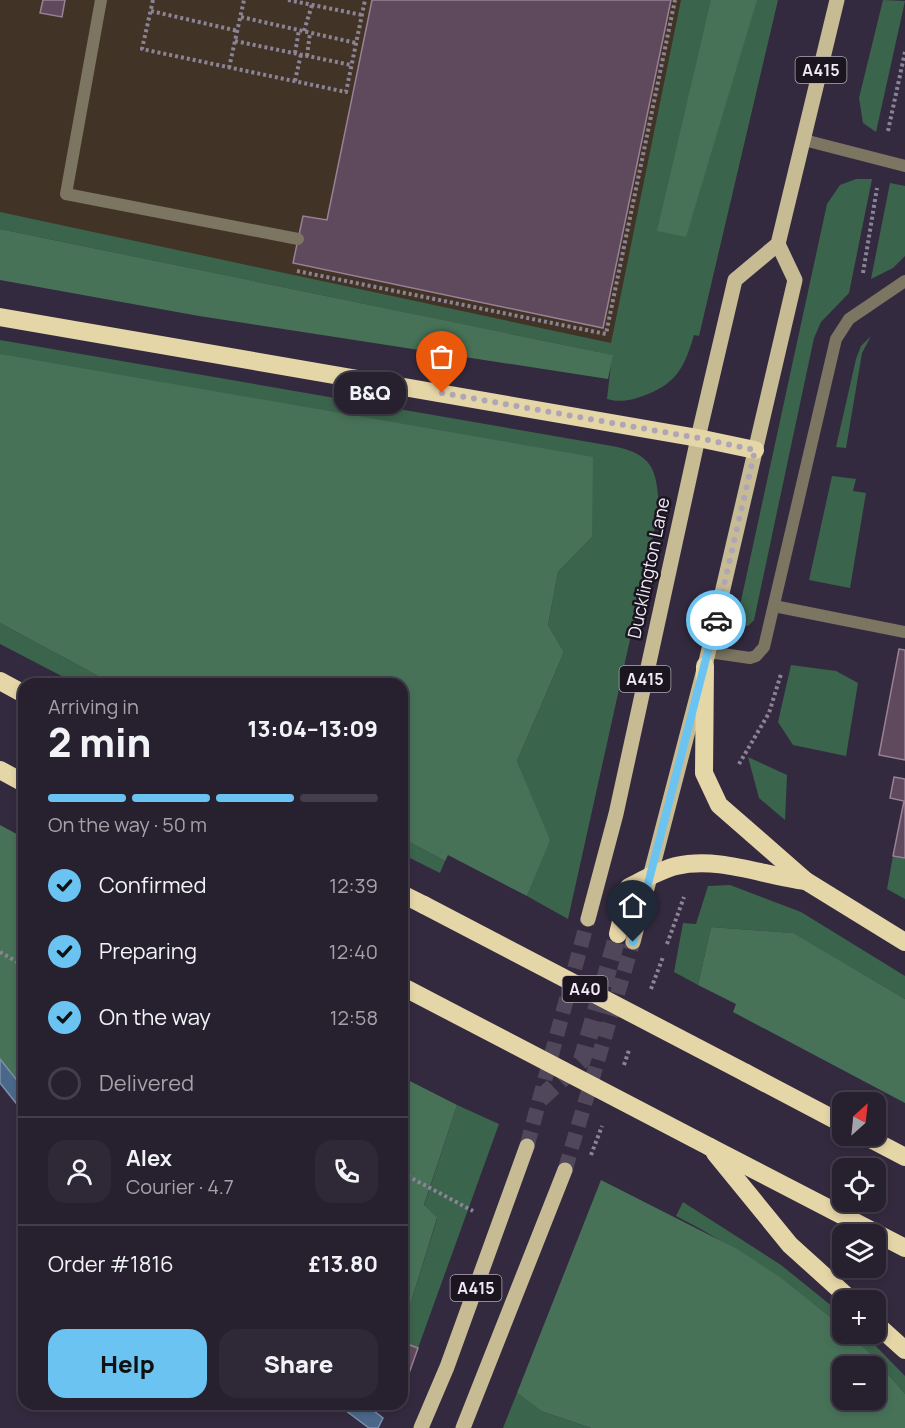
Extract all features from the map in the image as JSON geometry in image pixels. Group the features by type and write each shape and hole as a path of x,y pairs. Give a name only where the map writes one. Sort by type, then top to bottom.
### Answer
{"highway":[{"path":"0,317 698,438 755,450"},
{"path":"707,659 704,773 719,805 806,881 905,942"},
{"path":"0,681 18,691"},
{"path":"0,770 18,780"},
{"path":"625,938 629,887 678,866 709,863 806,881"},
{"name":"A40","path":"408,897 832,1118"},
{"path":"408,989 905,1248"},
{"path":"885,1146 905,1156"},
{"path":"710,1147 790,1245 840,1290"},
{"path":"886,1333 905,1350"}],"main road":[{"name":"A415","path":"778,244 837,0"},
{"name":"Ducklington Lane","path":"588,919 616,814 735,280 778,244"},
{"path":"650,877 707,659 795,280 778,244"},
{"name":"A415","path":"421,1428 447,1367 527,1146"},
{"name":"A415","path":"463,1428 565,1170"}],"street":[{"path":"101,0 66,194 298,239"},
{"path":"804,140 905,166"},
{"path":"707,659 756,656 764,647 832,351 841,329 856,313 905,281"},
{"path":"774,606 905,632"}],"path":[{"path":"153,0 142,49 346,92 365,0"},
{"path":"229,68 243,0"},
{"path":"288,0 362,15"},
{"path":"304,31 318,0"},
{"path":"294,270 606,334 675,0"},
{"path":"150,11 237,31"},
{"path":"241,17 356,43"},
{"path":"359,28 366,29"},
{"path":"295,53 299,30"},
{"path":"307,56 310,33"},
{"path":"235,41 351,65"},
{"path":"856,313 882,160 905,52"},
{"path":"295,81 300,54"},
{"path":"0,952 18,962"},
{"path":"408,1176 499,1224"}],"shaded area":[{"path":"0,0 757,0 613,355 0,229"}],"green space":[{"path":"681,0 778,0 699,336 694,335 683,364 667,384 637,398 623,401 607,399 612,355 0,229 0,212 611,343"},
{"path":"711,0 757,0 686,237 657,231"},
{"path":"883,0 905,1 876,132 863,123 859,98"},
{"path":"856,179 872,179 849,293 821,322 814,338 754,620 748,626 736,624 827,204 840,185"},
{"path":"890,183 905,186 905,256 893,268 871,279"},
{"path":"0,229 613,355 608,379 199,316 0,280"},
{"path":"871,336 862,353 846,448 836,447 856,359 861,346"},
{"path":"0,340 612,446 626,449 644,459 650,466 657,483 659,509 568,919 527,896 549,840 517,761 564,652 548,625 558,572 592,537 0,354"},
{"path":"0,354 593,457 592,537 558,572 548,625 564,652 517,761 550,840 527,896 448,855 445,861 408,841 408,678 102,678 0,623"},
{"path":"832,476 856,479 853,491 866,493 850,588 809,580"},
{"path":"0,623 102,678 65,678 0,644"},
{"path":"791,665 836,671 858,683 846,756 793,745 778,722"},
{"path":"748,757 787,775 785,820 759,798"},
{"path":"0,825 18,835 18,1082 0,1059"},
{"path":"408,841 445,861 440,873 408,857"},
{"path":"893,856 905,858 905,899 887,889"},
{"path":"730,885 801,912 905,976 905,999 792,933 711,927 698,985 674,972 683,923 696,924 708,886"},
{"path":"711,927 793,933 905,999 905,1103 733,1012 736,1004 698,985"},
{"path":"408,1080 457,1105 424,1205 437,1218 408,1312"},
{"path":"457,1105 499,1124 418,1348 408,1344 408,1312 437,1219 424,1206"},
{"path":"601,1180 739,1250 781,1278 832,1319 832,1344 860,1344 873,1356 832,1356 832,1410 886,1410 886,1372 905,1394 905,1428 591,1428 541,1411 517,1393"},
{"path":"683,1202 781,1265 832,1306 832,1319 763,1268 676,1216"},
{"path":"860,1344 874,1344 885,1356 871,1354"},
{"path":"886,1357 905,1376 905,1394 886,1372"},
{"path":"517,1393 541,1411 591,1428 503,1428"}],"water":[{"path":"0,1059 18,1082 18,1106 0,1083"},
{"path":"345,1410 373,1410 383,1418 378,1428 369,1428"}],"building":[{"path":"43,0 65,0 62,17 40,13"},
{"path":"372,0 671,0 603,328 293,263 303,216 327,220"},
{"path":"899,649 905,650 905,760 879,755"},
{"path":"894,777 905,779 905,858 893,856 904,801 890,798"},
{"path":"408,1344 418,1348 408,1376"}],"tunnel":[{"path":"527,1146 588,919"},
{"path":"540,1099 582,1060 618,934"},
{"path":"565,1170 633,942"}],"way so far":[{"path":"442,393 755,450 716,620"}],"place":[{"name":"B&Q","path":"442,393"}],"route":[{"path":"633,942 716,620"}]}
